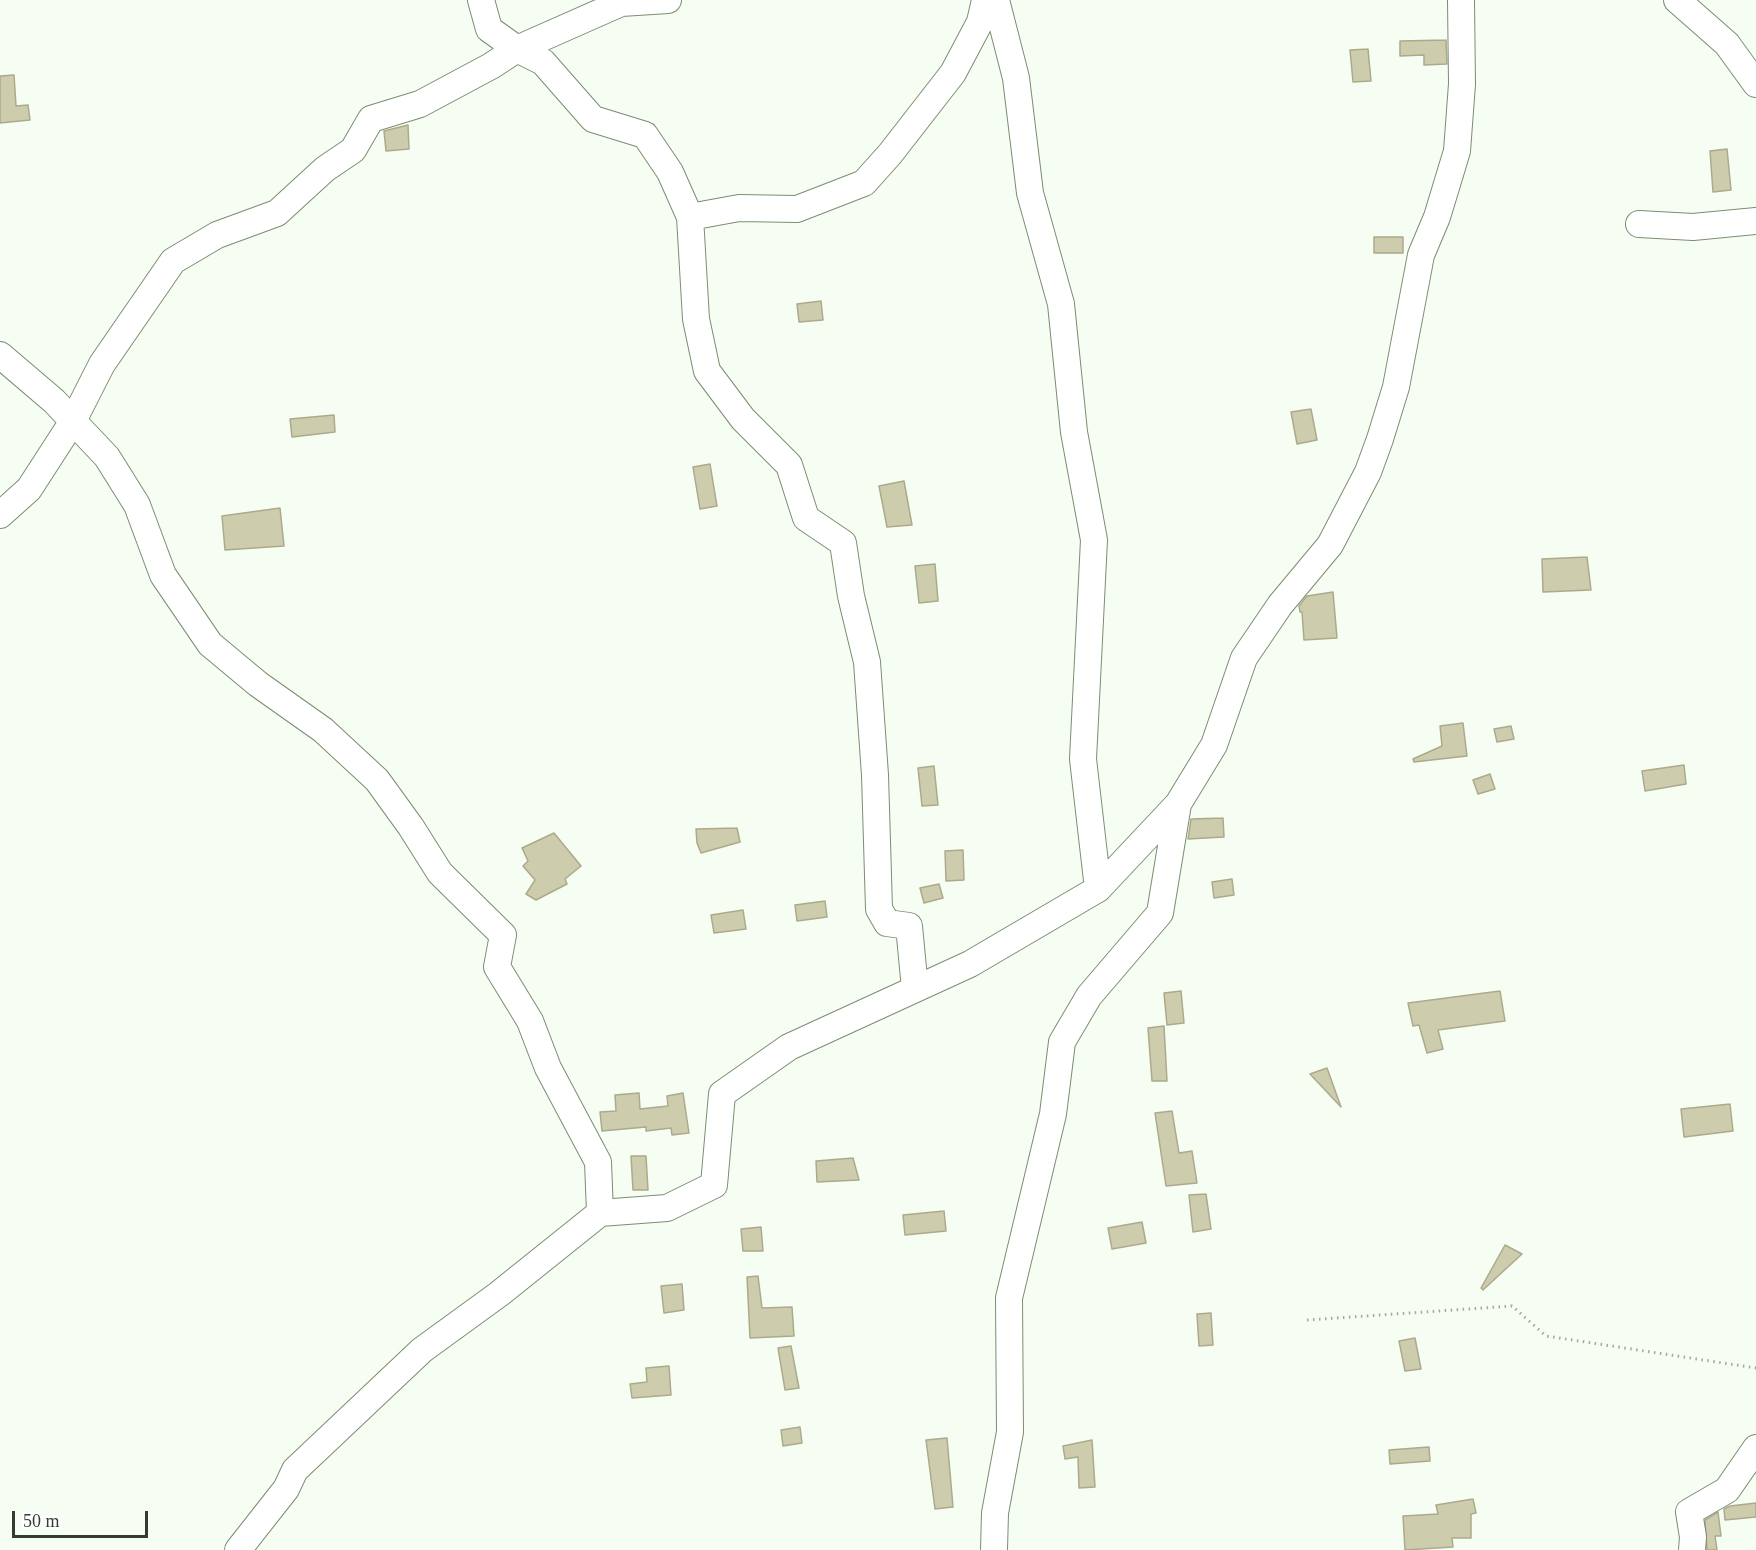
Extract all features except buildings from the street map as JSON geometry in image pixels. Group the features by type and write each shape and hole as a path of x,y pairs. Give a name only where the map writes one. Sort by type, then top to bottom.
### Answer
{"street":[{"path":"481,0 489,29 517,49 543,62 593,119 645,135 670,172 690,218 696,319 707,371 742,419 789,465 806,518 843,543 851,596 867,662 875,775 879,909 887,923 909,926 915,989"},
{"path":"0,515 29,489 73,421 102,364 173,261 217,235 277,213 325,169 353,150 371,119 420,104 491,66 517,49 621,3 668,0"},
{"path":"690,218 739,208 797,209 864,183 891,154 953,74 980,22 986,0"},
{"path":"996,0 1016,78 1030,193 1061,304 1074,432 1094,540 1083,759 1098,889"},
{"path":"238,1550 281,1496 295,1470 422,1350 499,1294 600,1213 667,1209 714,1185 722,1094 789,1047 970,964 1098,889 1178,804 1214,745 1244,658 1280,606 1330,545 1368,472 1376,450 1396,387 1421,255 1437,217 1457,151 1462,84 1461,0"},
{"path":"1677,0 1726,44 1756,84"},
{"path":"1639,224 1693,227 1756,220"},
{"path":"0,356 73,421 107,457 137,504 163,575 210,644 258,684 323,730 377,780 440,873 502,935 497,967 530,1021 548,1068 598,1162 600,1213"},
{"path":"994,1550 995,1513 1010,1432 1009,1298 1053,1114 1062,1042 1089,996 1160,913 1178,804"},
{"path":"1692,1550 1693,1537 1689,1512 1727,1490 1756,1448"}],"path":[{"path":"1307,1320 1512,1306 1546,1336 1756,1368"}]}
